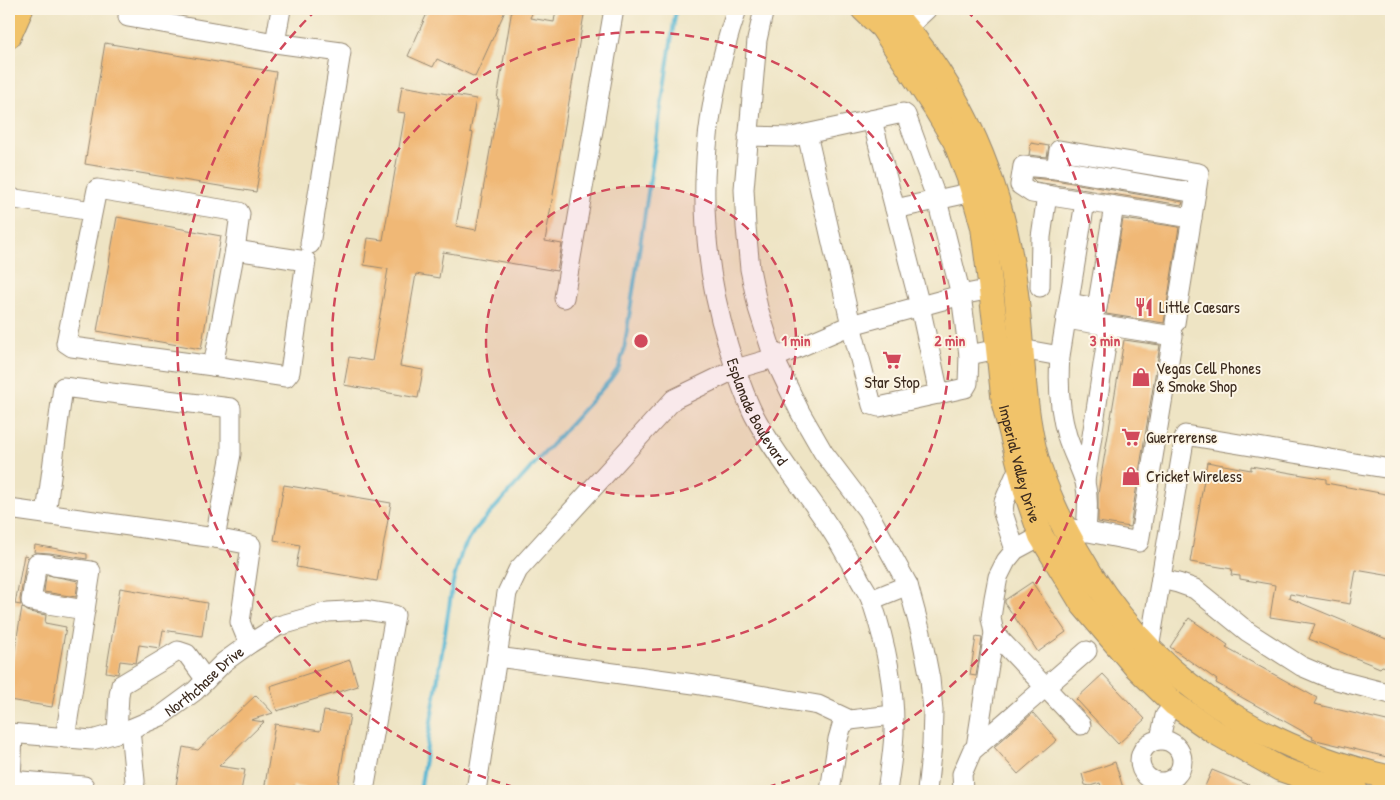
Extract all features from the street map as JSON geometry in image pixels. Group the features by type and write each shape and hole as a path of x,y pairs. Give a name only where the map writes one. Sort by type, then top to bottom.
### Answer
{"main road":[{"path":"9,36 22,9"},
{"name":"Imperial Valley Drive","path":"862,9 882,27 899,35 934,67 960,129 992,180 984,192 983,227 992,289 1027,409 1037,461 1075,530 1088,570 1108,600 1129,628 1149,649 1181,695"},
{"name":"Imperial Valley Drive","path":"889,9 899,35"},
{"name":"Imperial Valley Drive","path":"984,192 1006,231 1016,292 1004,404 1019,467 1041,536 1083,604 1135,666 1181,695 1287,745 1319,777 1356,791"},
{"path":"1041,536 1075,530"},
{"name":"Imperial Valley Drive","path":"1319,777 1360,771 1391,778"}],"street":[{"path":"129,9 128,17 275,43 341,52 310,244"},
{"path":"275,43 280,9"},
{"path":"564,298 614,9"},
{"name":"Esplanade Boulevard","path":"737,9 718,69 710,111 705,158 704,199 712,281 722,326 754,415 782,460 833,533 871,600 892,687 894,733 887,791"},
{"path":"764,9 758,40 744,189 750,269 758,308 774,358 788,390 823,452 867,510 908,585 921,633 930,679 933,711 932,745 927,791"},
{"path":"899,35 928,9"},
{"path":"748,136 783,138 903,113 906,114 936,200 961,295 969,355 967,386 965,388 879,407 872,405 851,325 807,134"},
{"path":"872,120 920,306 940,394"},
{"path":"1020,185 1023,166 1056,170 1059,150 1199,173 1175,323"},
{"path":"895,210 936,200 1020,185 1032,193 1047,196 1192,218"},
{"path":"213,366 235,250 239,212 97,189 66,343 72,347 286,377 290,372 306,261 235,250"},
{"path":"1040,287 1041,237 1047,196"},
{"path":"9,198 92,211"},
{"path":"1016,292 1040,287 1069,305 1109,326 1173,336 1139,542 1075,530 1088,503 1085,482 1067,436 1058,380 1060,356 1069,305 1085,202"},
{"path":"1069,305 1097,308 1114,206"},
{"path":"476,791 507,593 518,570 674,399 736,369 774,358 851,325 961,295 992,289"},
{"path":"1085,482 1109,326"},
{"path":"969,355 1010,349 1060,356"},
{"path":"46,514 63,387 231,408 231,454 215,538"},
{"path":"1149,649 1185,435 1391,468"},
{"path":"1015,550 1003,513 1004,502 1019,467"},
{"path":"9,509 215,538 251,545 240,622 249,644"},
{"path":"976,746 994,633 991,618 998,577 1006,561 1015,550 1041,536"},
{"path":"65,738 91,572 43,570 32,601 85,610"},
{"path":"1161,579 1195,589 1248,632 1301,666 1329,678 1391,694"},
{"path":"871,600 908,585"},
{"name":"Northchase Drive","path":"11,734 92,740 123,731 161,716 195,691 224,662 278,626 328,612 365,610 395,615 364,791"},
{"path":"994,633 1081,725"},
{"path":"134,791 135,781 123,731 119,695 121,685 178,651 188,654 206,680"},
{"path":"963,791 962,774 976,746 1087,651"},
{"path":"497,657 694,684 818,705 850,720"},
{"path":"1160,739 1165,716 1181,695"},
{"path":"830,791 842,725 850,720 893,716"},
{"path":"11,734 10,780 84,786 86,791"}],"building":[{"path":"429,9 506,9 475,77 437,59 433,67 408,56"},
{"path":"512,9 534,9 530,18 554,22 556,9 585,9 545,241 562,244 557,271 443,252 439,278 416,274 400,366 423,370 418,398 344,385 349,357 372,361 388,269 364,265 368,238 383,240 405,113 398,112 402,86 476,99 470,132 473,133 456,226 476,230 499,99 497,99"},
{"path":"105,43 276,72 256,192 85,164"},
{"path":"1031,143 1049,146 1047,157 1029,155"},
{"path":"1032,178 1055,180 1183,202 1182,205 1036,182"},
{"path":"117,217 221,236 201,349 97,331"},
{"path":"1123,219 1179,227 1164,323 1106,314"},
{"path":"1124,340 1160,345 1130,527 1098,522 1098,494"},
{"path":"1207,462 1251,470 1251,466 1326,479 1326,483 1391,495 1391,576 1356,570 1350,604 1290,594 1289,598 1391,641 1391,668 1382,666 1380,668 1309,639 1315,624 1270,617 1275,585 1240,579 1240,576 1231,575 1232,569 1190,562"},
{"path":"284,485 391,503 377,581 296,567 300,545 274,540"},
{"path":"35,545 87,554 87,559 34,552"},
{"path":"24,555 28,556 20,599 21,605 15,604"},
{"path":"46,576 78,581 76,597 44,592"},
{"path":"1032,582 1066,632 1038,652 1005,603 1005,600"},
{"path":"120,588 207,603 202,636 163,630 160,648 139,645 136,663 120,661 118,674 106,672"},
{"path":"22,607 29,612 46,615 45,623 66,627 52,707 9,700 9,684"},
{"path":"1189,618 1228,645 1226,648 1317,698 1314,704 1391,722 1391,758 1312,739 1313,737 1216,683 1217,680 1170,647"},
{"path":"976,637 982,638 976,676 970,675"},
{"path":"350,660 358,686 277,711 270,686"},
{"path":"1103,674 1145,719 1118,744 1076,699"},
{"path":"256,695 273,713 251,720 264,722 219,766 245,770 241,791 175,791 183,747 198,750"},
{"path":"324,711 350,715 337,791 293,786 292,791 264,791 275,724 320,731"},
{"path":"1033,713 1057,740 1018,774 994,747"},
{"path":"1115,762 1124,791 1103,791 1100,783 1090,786 1085,785 1082,774"},
{"path":"1212,770 1264,791 1203,791"}],"waterway":[{"path":"420,791 453,582 462,551 474,531 610,380 619,367 624,350 676,9"}],"place":[{"name":"Little Caesars","path":"1144,307"},
{"name":"Star Stop","path":"892,360"},
{"name":"Vegas Cell Phones & Smoke Shop","path":"1141,377"},
{"name":"Guerrerense","path":"1131,437"},
{"name":"Cricket Wireless","path":"1131,476"}]}
